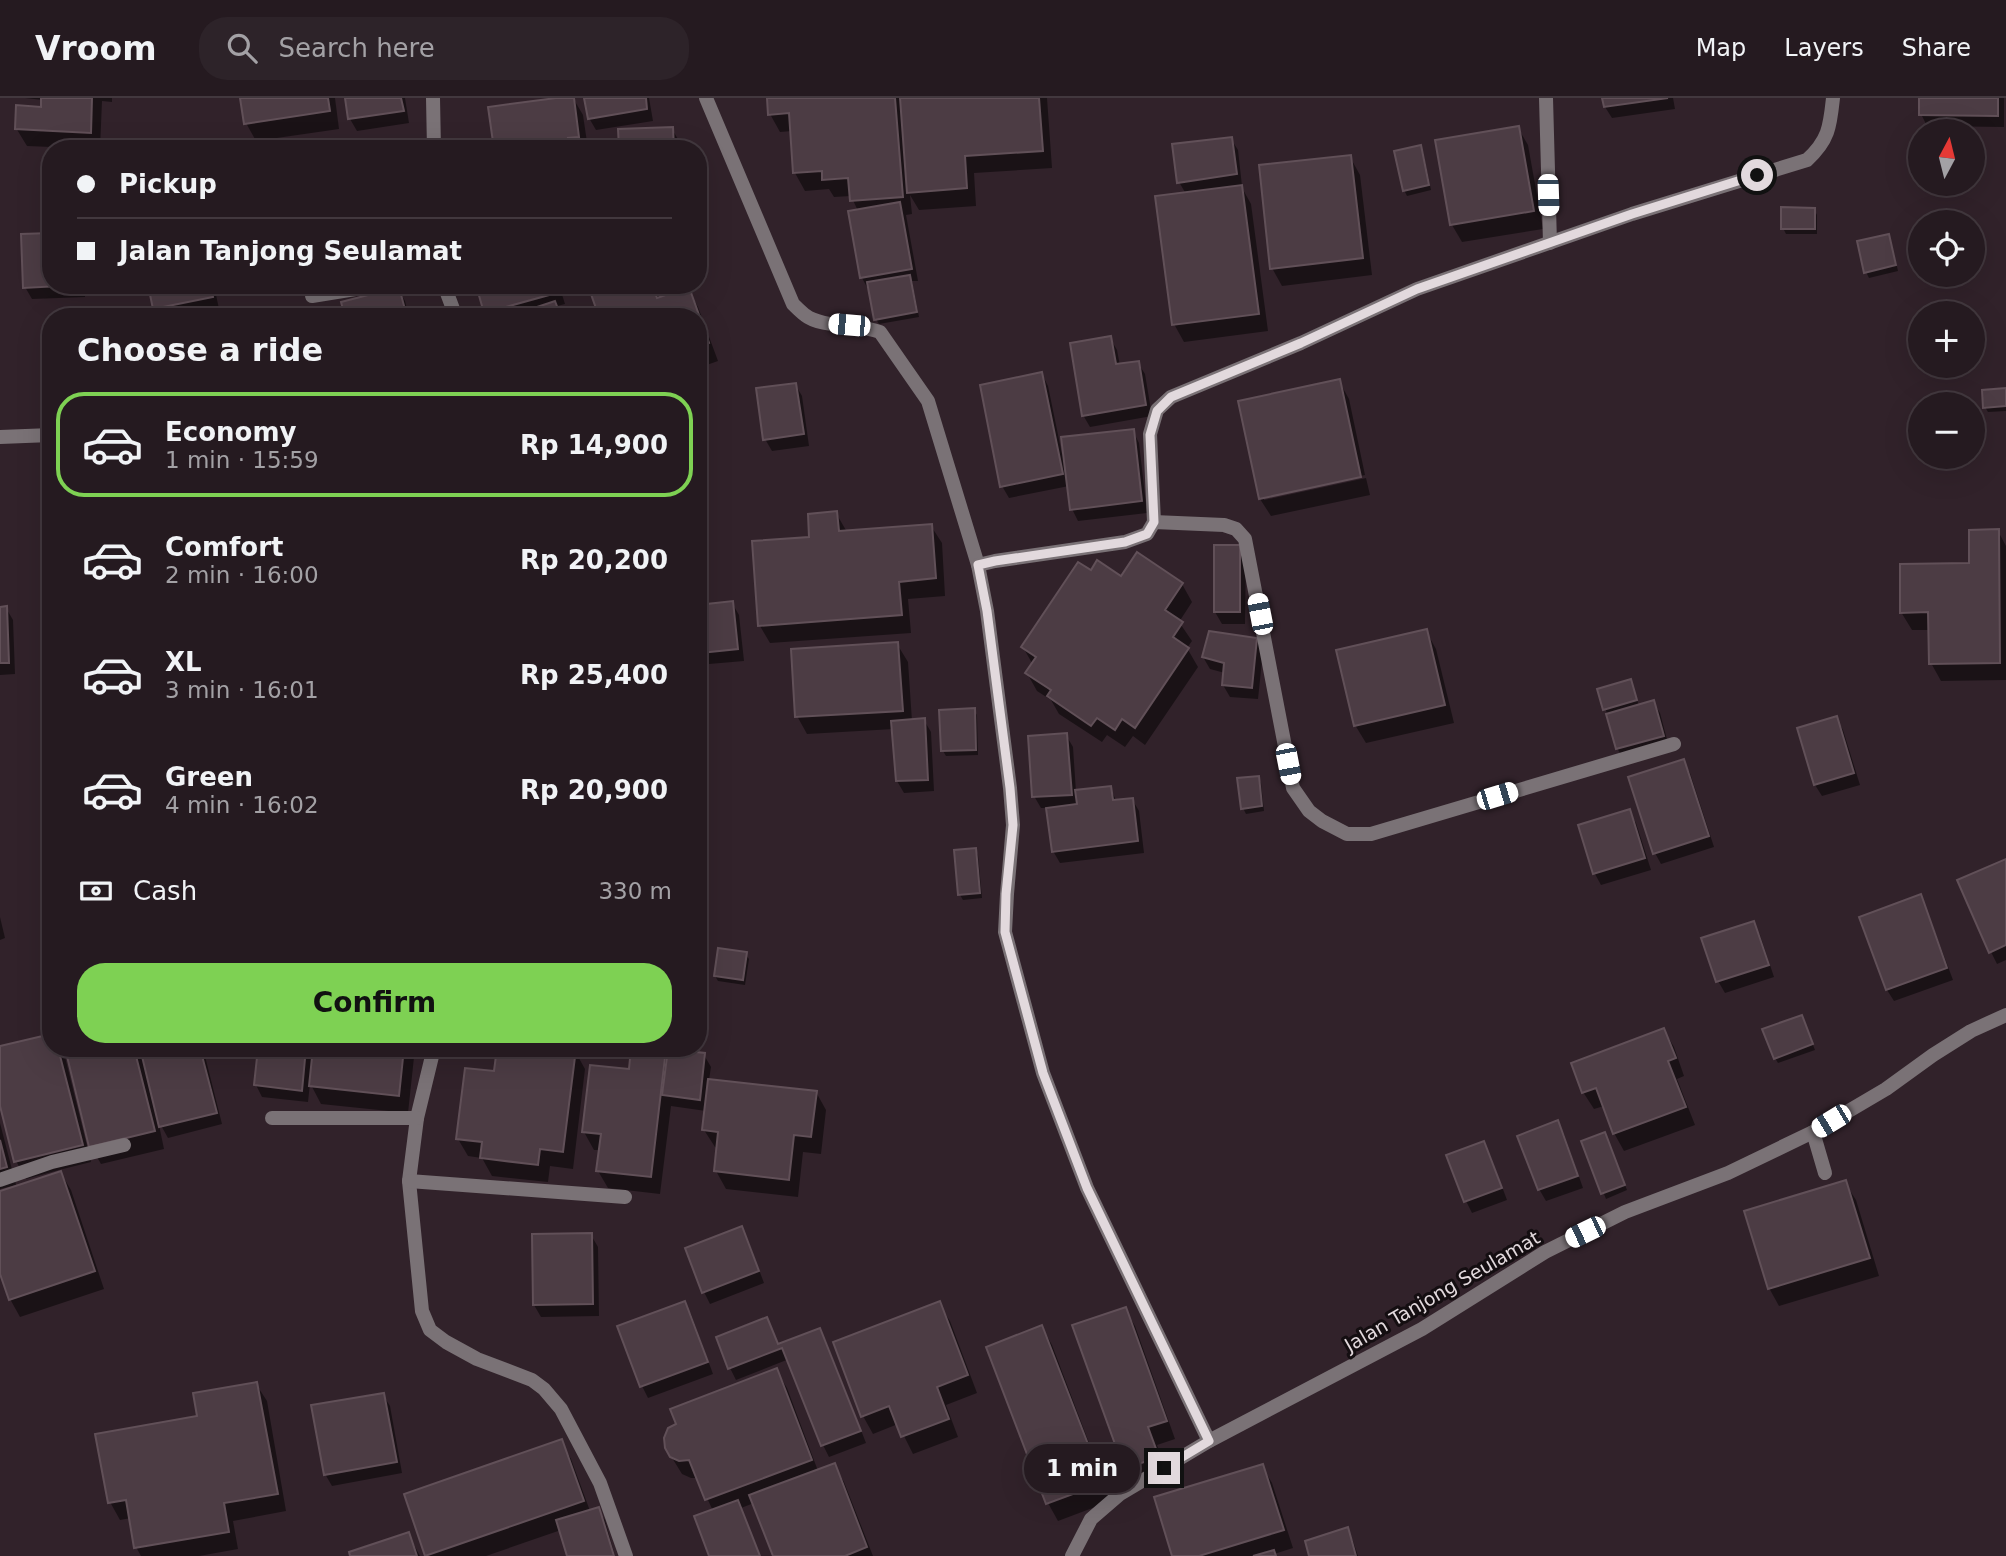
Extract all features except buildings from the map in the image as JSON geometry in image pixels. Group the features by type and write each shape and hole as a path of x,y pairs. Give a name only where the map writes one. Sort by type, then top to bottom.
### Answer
{"street":[{"path":"433,98 434,140"},
{"path":"706,98 793,304 807,317 831,324 867,327 880,331 928,401 978,565 987,611 1013,825 1005,932 1043,1073 1087,1188 1209,1441"},
{"path":"1546,98 1550,243"},
{"path":"978,565 1125,542 1147,534 1154,522 1150,435 1157,411 1171,397 1301,343 1417,289 1632,214 1807,160 1819,149 1830,127 1833,98"},
{"path":"312,296 324,294"},
{"path":"0,438 42,436"},
{"path":"1154,522 1224,525 1236,529 1245,539 1293,788 1309,811 1347,834 1371,834 1674,744"},
{"name":"Jalan Tanjong Seulamat","path":"1072,1556 1091,1520 1120,1494 1209,1441 1422,1329 1545,1252 1625,1212 1728,1172 1813,1132 1885,1089 1971,1031 2006,1015"},
{"path":"432,1057 417,1118 410,1181 422,1311 430,1330 446,1342 477,1359 532,1380 544,1389 561,1409 600,1483 626,1556"},
{"path":"272,1118 417,1118"},
{"path":"1813,1132 1825,1173"},
{"path":"0,1180 52,1162 124,1145"},
{"path":"410,1181 625,1197"}],"route":[{"path":"1164,1468 1209,1441 1087,1188 1043,1073 1005,932 1013,825 987,611 978,565 1125,542 1147,534 1154,522 1150,435 1157,411 1171,397 1301,343 1417,289 1632,214 1757,175"}]}
